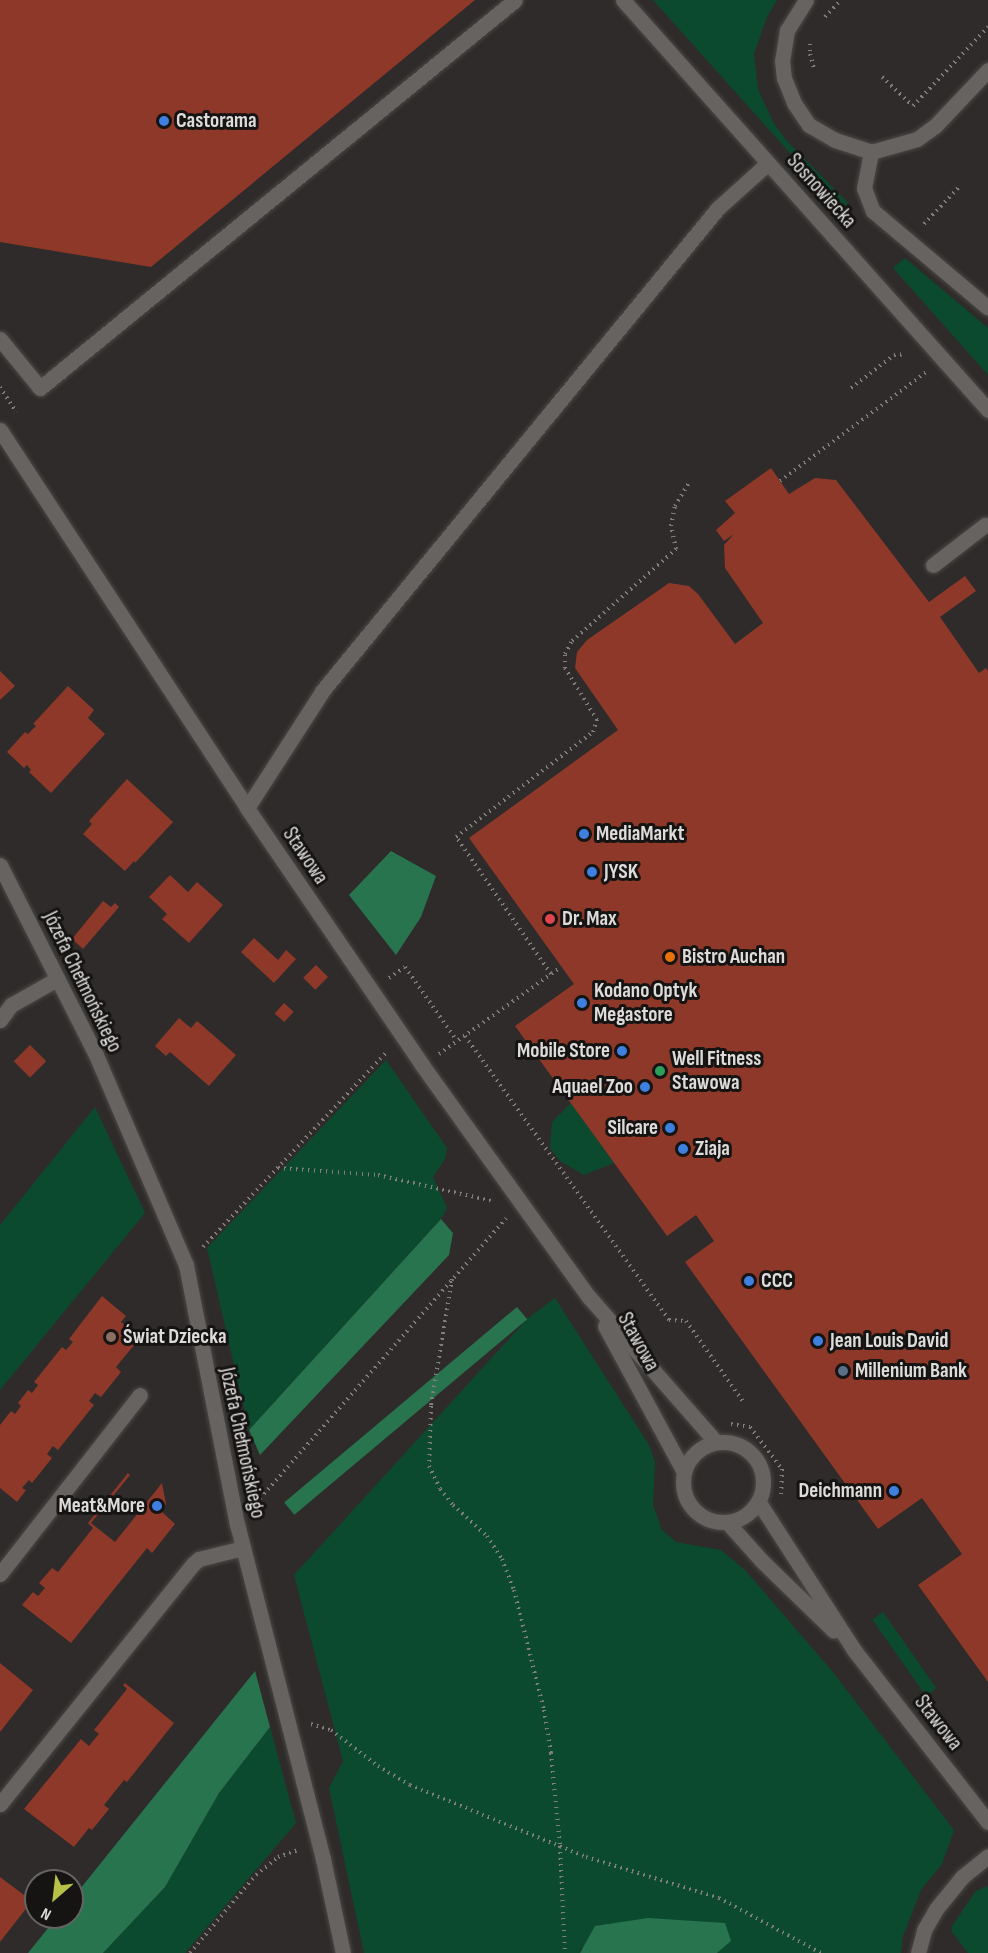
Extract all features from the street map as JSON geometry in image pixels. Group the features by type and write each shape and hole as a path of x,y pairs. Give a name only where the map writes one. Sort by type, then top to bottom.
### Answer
{"street":[{"path":"0,339 40,388 515,0"},
{"name":"Sosnowiecka","path":"623,0 988,410"},
{"path":"806,0 787,30 782,60 784,78 794,103 809,124 835,140 871,152 896,146 926,132 988,70"},
{"path":"871,152 864,188 873,212 988,308"},
{"path":"247,808 309,709 331,680 718,208 768,163"},
{"name":"Stawowa","path":"0,430 247,808 520,1202 589,1297 716,1442"},
{"path":"933,565 987,526"},
{"name":"Józefa Chełmońskiego","path":"0,865 96,1055 186,1265 237,1524 319,1843 343,1953"},
{"path":"0,1020 10,1005 57,979"},
{"name":"Stawowa","path":"589,1297 684,1472 683,1486 694,1510 706,1518 727,1522 762,1561 854,1650"},
{"path":"0,1574 140,1395"},
{"path":"684,1472 690,1460 699,1450 716,1442 737,1444 758,1462 763,1475 763,1489 758,1501 743,1517 727,1522"},
{"name":"Stawowa","path":"758,1501 854,1650 988,1822"},
{"path":"0,1804 193,1564 199,1559 243,1548"},
{"path":"918,1953 924,1930 936,1909 962,1877 988,1856"}],"path":[{"path":"817,25 841,0"},
{"path":"882,77 913,106 988,27"},
{"path":"810,40 810,54 814,68"},
{"path":"917,231 958,188"},
{"path":"851,388 894,355 906,353 913,357"},
{"path":"924,366 935,378"},
{"path":"780,481 928,370"},
{"path":"0,387 20,419"},
{"path":"551,974 456,837 593,732 597,720 565,668 565,654 572,641 676,549 671,526 675,506 690,481"},
{"path":"386,980 405,967 457,1041"},
{"path":"445,1050 561,968"},
{"path":"380,971 393,989"},
{"path":"465,1036 669,1320 686,1321 744,1403"},
{"path":"433,1044 446,1063"},
{"path":"186,1265 387,1052"},
{"path":"277,1168 378,1175 494,1201"},
{"path":"237,1524 520,1202"},
{"path":"453,1279 431,1406 429,1466 440,1489 453,1505 488,1536 502,1559 514,1590 544,1710 560,1846 565,1953"},
{"path":"726,1424 750,1426 782,1469 780,1500"},
{"path":"287,1718 331,1730 378,1766 410,1785 560,1846 719,1898 821,1953"},
{"path":"190,1953 267,1865 278,1857 319,1843"}],"green space":[{"path":"653,0 777,0 767,17 754,54 758,89 773,122 786,140 848,203 841,210"},
{"path":"905,258 988,328 988,375 893,268"},
{"path":"391,851 436,876 421,917 396,955 349,895"},
{"path":"386,1060 447,1148 445,1159 433,1177 447,1208 441,1219 249,1430 207,1248"},
{"path":"571,1103 614,1163 584,1175 560,1161 550,1148 552,1122"},
{"path":"95,1107 145,1213 0,1390 0,1225"},
{"path":"441,1219 453,1233 449,1255 260,1455 249,1430"},
{"path":"555,1298 649,1445 655,1462 653,1505 662,1530 676,1542 721,1550 745,1570 832,1671 954,1830 942,1864 921,1890 903,1936 901,1953 717,1953 730,1941 581,1948 580,1953 364,1953 329,1788 343,1761 294,1575 527,1319"},
{"path":"517,1307 527,1319 294,1515 284,1502"},
{"path":"883,1612 936,1688 926,1696 872,1619"},
{"path":"255,1671 270,1727 219,1793 165,1887 103,1953 28,1953 47,1929 84,1929 84,1884"},
{"path":"270,1727 296,1823 185,1953 103,1953 165,1887 219,1793"},
{"path":"988,1886 988,1953 968,1953 952,1932 952,1926 976,1891"},
{"path":"648,1918 725,1923 731,1941 717,1953 580,1953 595,1926"}],"building":[{"name":"Castorama","path":"0,0 475,0 151,267 0,242"},
{"path":"771,468 789,494 815,478 836,480 929,602 965,576 976,591 940,617 979,673 986,668 988,671 988,1682 918,1585 962,1554 922,1498 878,1529 685,1262 714,1241 696,1215 667,1236 515,1026 574,984 469,838 618,730 575,668 577,652 587,640 669,583 689,586 698,594 735,644 763,623 725,568 724,545 734,534 724,541 716,530 735,513 725,501"},
{"path":"0,671 15,686 0,700"},
{"path":"68,686 94,710 88,718 105,734 51,793 29,772 31,770 27,765 24,768 7,752 25,732 28,734 36,726 33,724"},
{"path":"127,779 173,822 125,871 83,834 92,824 89,821"},
{"path":"170,875 188,892 197,882 223,905 189,943 162,919 167,914 149,897"},
{"path":"103,901 111,907 115,903 119,907 83,949 72,939"},
{"path":"254,938 278,960 286,950 296,959 274,983 241,952"},
{"path":"316,965 328,977 315,990 303,978"},
{"path":"284,1003 294,1012 284,1022 275,1013"},
{"path":"179,1018 191,1028 197,1021 236,1055 209,1086 170,1052 166,1056 155,1046"},
{"path":"30,1045 46,1061 30,1078 14,1061"},
{"path":"102,1296 126,1316 121,1322 132,1331 135,1344 116,1367 121,1372 101,1397 95,1393 89,1401 94,1405 58,1450 53,1446 47,1454 52,1458 32,1483 29,1480 22,1488 26,1490 17,1502 0,1488 0,1425 11,1411 15,1414 21,1406 18,1403 28,1390 32,1393 38,1385 34,1382 62,1347 66,1350 73,1342 69,1339"},
{"path":"128,1473 130,1475 91,1523 115,1542 162,1483 166,1504 161,1511 175,1524 152,1553 147,1548 71,1643 22,1605 33,1592 38,1596 45,1588 39,1583 52,1568 58,1572 93,1528 88,1523"},
{"path":"0,1663 33,1690 0,1732"},
{"path":"125,1683 174,1723 127,1782 124,1780 104,1805 109,1809 92,1830 89,1828 74,1847 24,1809 81,1739 89,1746 99,1734 94,1730 127,1689 123,1685"},
{"path":"0,1877 24,1895 24,1911 0,1942"}],"place":[{"name":"Castorama","path":"164,121"},
{"name":"MediaMarkt","path":"584,834"},
{"name":"JYSK","path":"592,872"},
{"name":"Dr. Max","path":"550,919"},
{"name":"Bistro Auchan","path":"670,957"},
{"name":"Kodano Optyk Megastore","path":"582,1003"},
{"name":"Mobile Store","path":"622,1051"},
{"name":"Well Fitness Stawowa","path":"660,1071"},
{"name":"Aquael Zoo","path":"645,1087"},
{"name":"Silcare","path":"670,1128"},
{"name":"Ziaja","path":"683,1149"},
{"name":"CCC","path":"749,1281"},
{"name":"Świat Dziecka","path":"111,1337"},
{"name":"Jean Louis David","path":"818,1341"},
{"name":"Millenium Bank","path":"843,1371"},
{"name":"Deichmann","path":"894,1491"},
{"name":"Meat&More","path":"157,1506"}]}
